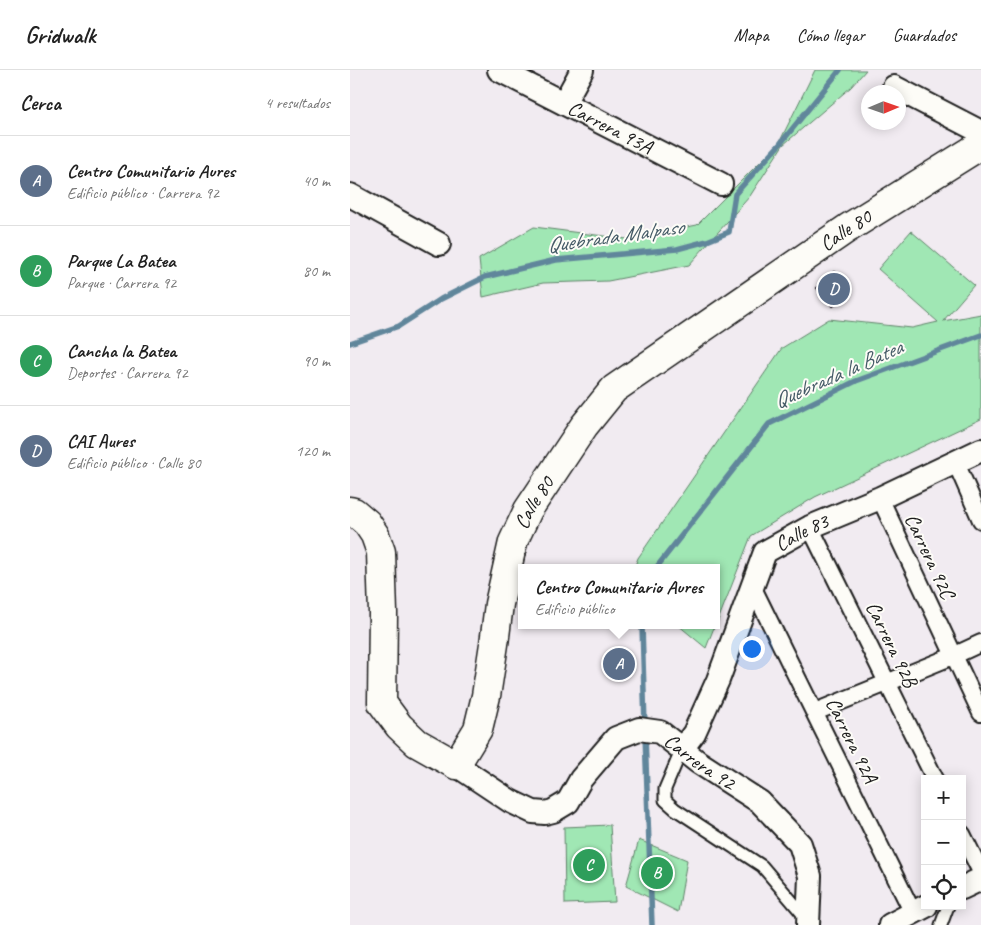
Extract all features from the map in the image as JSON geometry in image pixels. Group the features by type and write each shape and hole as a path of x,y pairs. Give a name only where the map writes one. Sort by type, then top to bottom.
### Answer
{"street":[{"name":"Carrera 93A","path":"499,70 721,184"},
{"path":"564,103 582,70"},
{"path":"906,93 981,132"},
{"name":"Calle 80","path":"456,765 478,729 486,696 499,604 513,542 528,510 578,434 614,389 848,228 981,145"},
{"path":"350,195 439,244"},
{"name":"Calle 83","path":"682,750 694,733 718,680 765,552 810,527 880,498 981,450"},
{"path":"956,463 981,520"},
{"name":"Carrera 92C","path":"880,498 981,713"},
{"path":"350,511 354,512 366,523 375,535 381,552 383,613 382,703 399,726 416,743 456,765"},
{"name":"Carrera 92B","path":"810,527 933,775"},
{"name":"Carrera 92A","path":"752,586 815,712 920,910"},
{"path":"815,712 953,656 981,642"},
{"name":"Carrera 92","path":"456,765 510,801 533,812 545,813 553,811 568,802 581,779 616,738 639,729 660,732 698,762 760,802 800,844 810,876 808,922"},
{"path":"966,842 981,872"},
{"path":"966,886 981,879"},
{"path":"890,925 920,910"}],"lane":[{"path":"682,750 665,789 666,800 675,809 762,866 808,922"},
{"path":"941,925 947,910"}],"green space":[{"path":"815,70 866,70 851,87 783,145 750,196 689,265 608,281 543,283 483,297 479,259 534,227 627,239 697,225 779,143"},
{"path":"911,231 974,285 943,321 981,314 981,419 815,497 751,536 720,615 720,564 636,564 782,348 829,319 912,328 938,322 878,269"},
{"path":"683,629 713,629 706,648"},
{"path":"610,825 615,902 565,904 564,827"},
{"path":"639,840 687,860 678,912 626,886"}],"building":[{"path":"834,271 851,291 833,307 816,288"}],"waterway":[{"name":"Quebrada Malpaso","path":"350,343 399,326 441,299 485,277 556,260 677,249 707,241 729,232 735,194 780,144 840,70"},
{"name":"Quebrada la Batea","path":"659,564 769,424 856,381 981,335"},
{"name":"Quebrada la Batea","path":"642,629 645,726"},
{"name":"Quebrada la Batea","path":"645,735 652,925"}],"place":[{"name":"CAI Aures","path":"834,289"},
{"name":"Centro Comunitario Aures","path":"619,664"},
{"name":"Cancha la Batea","path":"589,865"},
{"name":"Parque La Batea","path":"657,873"}]}
